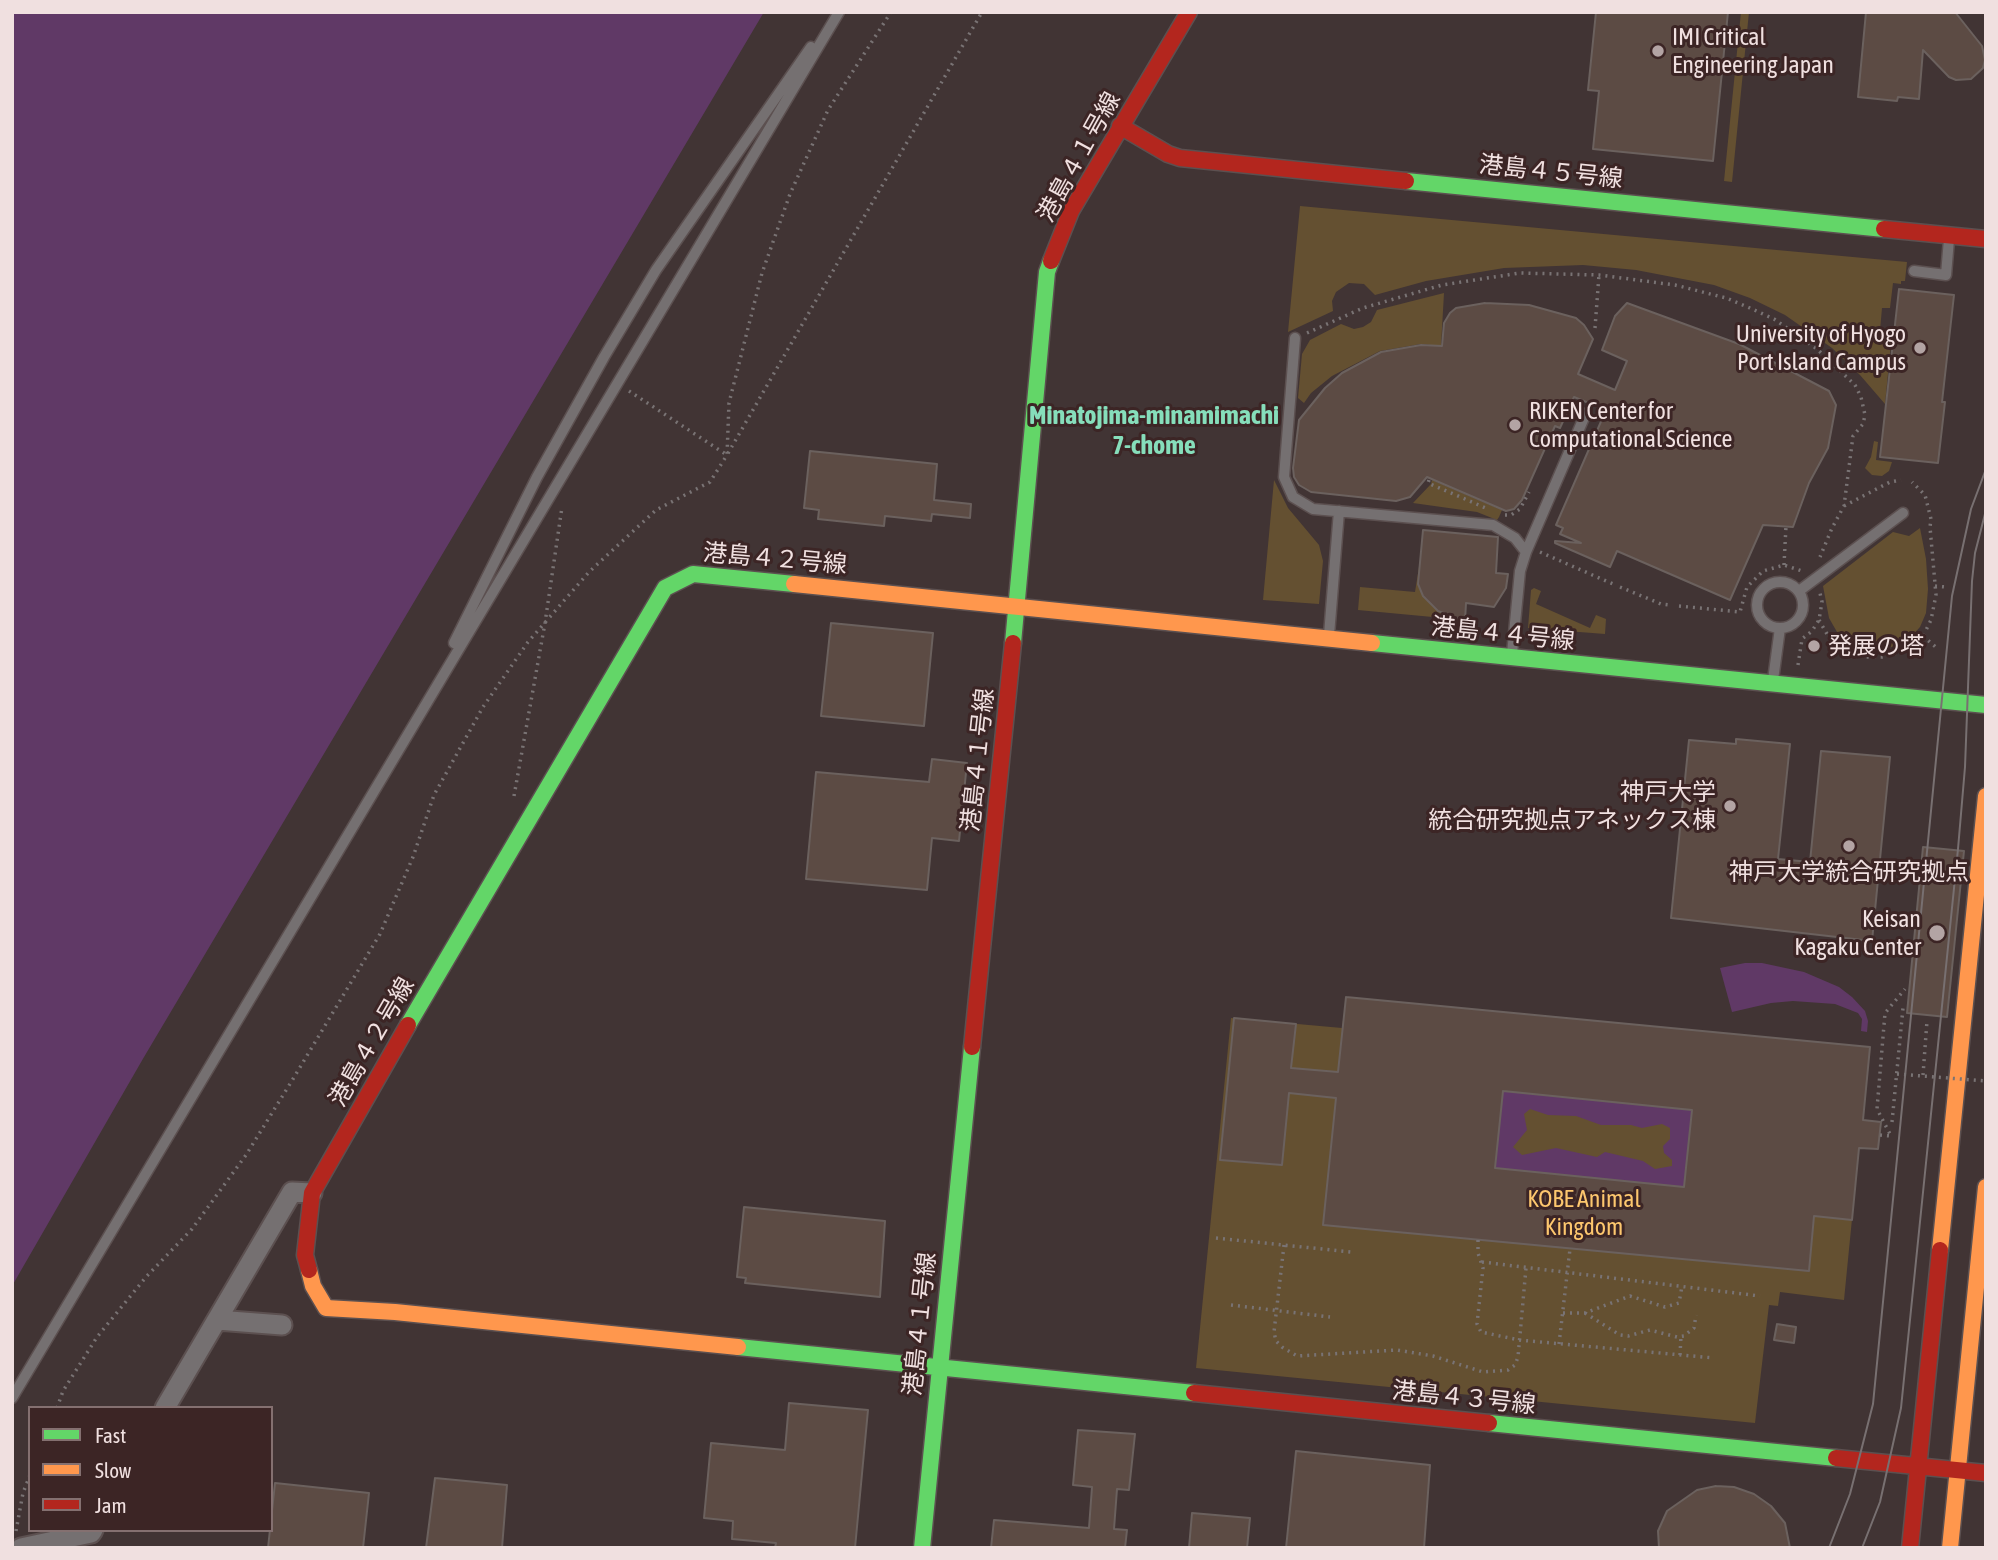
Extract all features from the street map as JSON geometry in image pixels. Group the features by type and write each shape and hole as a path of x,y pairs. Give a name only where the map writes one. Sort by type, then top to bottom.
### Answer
{"street":[{"name":"港島４１号線","path":"922,1548 1017,605 1047,272 1071,211 1189,12"},
{"name":"港島４５号線","path":"1120,126 1180,159 1986,239"},
{"name":"港島４２号線","path":"939,1368 396,1312 326,1308 313,1286 305,1255 312,1193 355,1115 665,588 693,574 725,575 1017,605"},
{"name":"港島４４号線","path":"1017,605 1986,705"},
{"path":"1910,1548 1986,796"},
{"path":"1950,1548 1986,1187"},
{"path":"166,1406 292,1192 312,1193"},
{"path":"217,1320 282,1325"},
{"name":"港島４３号線","path":"939,1368 1986,1473"},
{"path":"18,1541 89,1537"}],"lane":[{"path":"12,1398 837,12"},
{"path":"435,687 464,621 537,477 604,357 656,270 837,12"},
{"path":"1914,271 1946,275 1950,235"},
{"path":"1295,338 1284,477 1293,498 1306,506 1339,511 1493,525 1508,533 1526,552"},
{"path":"1512,658 1520,571 1586,413"},
{"path":"1329,639 1339,511"},
{"path":"1799,591 1903,513"},
{"path":"1780,582 1799,591 1803,603 1801,616 1792,625 1780,628 1766,624 1757,605 1766,586 1780,582"},
{"path":"1773,683 1780,628"},
{"path":"12,1389 38,1355"}],"path":[{"path":"727,455 729,404 762,272 790,194 828,110 891,12"},
{"path":"58,1406 63,1391 97,1337 146,1277 192,1229 246,1155 293,1079 380,934 413,857 434,795 483,707 528,642 589,572 656,510 710,482 982,12"},
{"path":"1295,338 1363,308 1442,285 1520,273 1599,275 1675,285 1726,298 1785,326 1817,349 1855,385 1865,415 1863,424 1853,436 1844,506 1820,557 1812,564"},
{"path":"1595,328 1599,275"},
{"path":"617,383 727,455"},
{"path":"1429,480 1428,483 1491,510"},
{"path":"1844,506 1890,482 1901,480"},
{"path":"1819,620 1827,634 1838,645 1866,657 1897,653 1923,636 1933,612 1935,586 1930,509 1925,495 1912,482"},
{"path":"1503,515 1513,514 1520,509 1529,492"},
{"path":"513,799 563,503"},
{"path":"1513,514 1536,550 1613,583"},
{"path":"1784,565 1786,526"},
{"path":"1935,586 1946,587"},
{"path":"1620,587 1669,605"},
{"path":"1679,606 1740,612"},
{"path":"1923,636 1938,649"},
{"path":"1798,665 1802,639"},
{"path":"1880,1135 1891,1136 1877,1109 1885,1013 1905,989"},
{"path":"1892,1122 1903,1008"},
{"path":"1923,1076 1927,1021"},
{"path":"1897,1073 1986,1081"},
{"path":"1216,1238 1351,1252"},
{"path":"1478,1240 1478,1253 1482,1262 1477,1327 1481,1332 1519,1340 1714,1358"},
{"path":"1284,1245 1274,1332 1276,1341 1297,1356 1380,1350 1417,1352 1483,1372 1512,1368 1518,1357 1526,1268"},
{"path":"1559,1344 1570,1249"},
{"path":"1482,1262 1760,1296"},
{"path":"1563,1313 1585,1313 1630,1296 1657,1306 1671,1305 1679,1303 1682,1286"},
{"path":"1231,1306 1330,1317"},
{"path":"1585,1313 1620,1335 1628,1336 1650,1330 1681,1336 1694,1328 1696,1315"},
{"path":"1680,1355 1681,1336"},
{"path":"18,1541 23,1493 28,1480"}],"green space":[{"path":"1741,12 1749,12 1732,182 1724,181"},
{"path":"1300,206 1907,262 1905,281 1901,281 1901,284 1893,283 1890,308 1882,308 1879,342 1891,343 1885,404 1832,348 1785,315 1714,285 1636,270 1583,265 1504,268 1426,281 1375,295 1364,284 1349,283 1336,292 1332,301 1333,311 1288,332"},
{"path":"1444,293 1441,346 1421,344 1380,351 1332,376 1311,393 1304,403 1298,398 1302,354 1310,340 1341,324 1354,329 1363,327 1371,322 1377,310"},
{"path":"1874,441 1878,442 1876,460 1892,462 1889,471 1882,476 1872,475 1865,468 1871,457"},
{"path":"1274,480 1288,508 1319,545 1323,561 1319,604 1263,600"},
{"path":"1432,480 1502,510 1499,517 1497,520 1477,512 1413,503"},
{"path":"1920,528 1928,589 1926,613 1920,627 1909,639 1887,649 1864,649 1849,642 1837,632 1829,618 1823,586 1893,532 1909,536"},
{"path":"1419,567 1438,568 1418,585 1423,596 1438,611 1454,619 1358,610 1360,587 1415,592"},
{"path":"1534,588 1541,591 1536,604 1590,628 1596,615 1606,619 1605,634 1528,628 1531,590"},
{"name":"KOBE Animal Kingdom","path":"1346,997 1870,1047 1863,1120 1881,1122 1878,1149 1859,1148 1844,1300 1780,1292 1778,1306 1769,1305 1755,1423 1196,1368 1231,1018 1342,1028"}],"shaded area":[{"path":"12,12 764,12 144,1057 12,1286"},
{"path":"1762,963 1804,972 1839,987 1865,1011 1867,1032 1861,1031 1862,1019 1858,1013 1835,1004 1793,1001 1732,1012 1720,968"},
{"path":"1503,1091 1692,1110 1684,1187 1495,1168","holes":["1530,1109 1548,1115 1576,1116 1601,1125 1631,1125 1642,1128 1662,1124 1670,1128 1670,1139 1663,1146 1664,1153 1672,1160 1672,1166 1655,1169 1643,1161 1605,1152 1597,1157 1556,1148 1522,1155 1513,1147 1527,1130 1524,1114"]}],"building":[{"name":"IMI Critical Engineering Japan","path":"1596,12 1728,12 1713,161 1593,149 1599,91 1588,90"},
{"path":"1866,12 1955,12 1982,46 1985,60 1983,68 1971,79 1956,80 1949,77 1923,50 1919,99 1898,97 1897,101 1858,97"},
{"name":"University of Hyogo Port Island Campus","path":"1899,289 1954,295 1938,463 1880,457"},
{"path":"1485,303 1529,305 1576,318 1593,339 1578,374 1615,390 1627,361 1602,350 1615,316 1627,303 1739,344 1829,391 1836,405 1828,448 1809,483 1793,527 1763,525 1730,600 1617,551 1610,567 1555,543 1581,543 1560,534 1563,528 1556,525 1606,410 1574,397 1560,428 1555,426 1522,500 1514,509 1506,511 1427,477 1410,497 1396,501 1311,492 1299,485 1293,468 1299,420 1325,388 1342,373 1381,352 1421,345 1442,346 1444,323 1450,313 1456,308"},
{"path":"810,451 937,464 934,500 971,504 970,518 932,514 931,521 885,516 884,526 818,519 819,510 804,508"},
{"path":"1423,530 1498,537 1496,573 1508,574 1506,588 1494,607 1466,603 1465,621 1438,611 1423,596 1418,584"},
{"path":"831,623 933,633 924,726 821,716"},
{"path":"1736,739 1790,744 1778,859 1810,862 1821,751 1890,757 1872,941 1671,918 1689,740 1736,744"},
{"path":"932,759 967,763 959,841 932,838 927,890 806,879 816,772 929,782"},
{"path":"1923,847 1964,851 1947,1017 1907,1013"},
{"path":"1346,997 1870,1047 1863,1120 1881,1122 1878,1149 1859,1148 1852,1220 1814,1216 1809,1271 1323,1225 1336,1098 1289,1093 1282,1165 1220,1160 1234,1018 1296,1024 1291,1068 1338,1072","holes":["1503,1091 1692,1110 1684,1187 1495,1168"]},
{"path":"744,1207 885,1221 880,1297 745,1283 746,1278 737,1277"},
{"path":"1777,1324 1796,1327 1794,1343 1774,1340"},
{"path":"789,1403 868,1410 855,1548 775,1548 776,1543 732,1539 733,1521 704,1518 711,1443 785,1450"},
{"path":"1078,1430 1135,1434 1129,1490 1117,1489 1114,1529 1127,1530 1125,1548 991,1548 994,1520 1089,1528 1092,1487 1073,1485"},
{"path":"1296,1451 1430,1465 1424,1548 1286,1548"},
{"path":"435,1478 507,1485 502,1548 426,1548"},
{"path":"275,1483 369,1493 363,1548 268,1548 270,1532 273,1532"},
{"path":"1716,1486 1734,1487 1754,1494 1771,1506 1785,1523 1790,1548 1659,1548 1658,1531 1667,1511 1697,1490"},
{"path":"1192,1513 1250,1518 1247,1548 1189,1548"}],"tram line":[{"path":"1829,1548 1850,1494 1873,1404 1952,596 1971,509 1986,469"},
{"path":"1862,1548 1880,1502 1901,1408 1958,849 1965,767 1972,581 1975,553 1986,510"}],"traffic: fast":[{"path":"1406,181 1884,229"},
{"path":"1013,643 1047,272 1051,261"},
{"path":"408,1025 665,588 693,574 794,584"},
{"path":"1372,643 1986,705"},
{"path":"922,1548 972,1047"},
{"path":"738,1347 1194,1393"},
{"path":"1489,1423 1836,1458"}],"traffic: slow":[{"path":"794,584 1372,643"},
{"path":"1940,1250 1986,796"},
{"path":"1950,1548 1986,1187"},
{"path":"309,1270 313,1286 326,1308 395,1312 738,1347"}],"traffic: jam":[{"path":"1051,261 1071,211 1189,12"},
{"path":"1120,126 1168,154 1180,158 1406,181"},
{"path":"1884,229 1986,239"},
{"path":"972,1047 1013,643"},
{"path":"309,1270 305,1255 312,1193 408,1025"},
{"path":"1910,1548 1940,1250"},
{"path":"1194,1393 1489,1423"},
{"path":"1836,1458 1986,1473"}],"place":[{"name":"IMI Critical Engineering Japan","path":"1658,51"},
{"name":"University of Hyogo Port Island Campus","path":"1920,348"},
{"name":"RIKEN Center for Computational Science","path":"1515,425"},
{"name":"発展の塔","path":"1814,646"},
{"name":"神戸大学 統合研究拠点アネックス棟","path":"1730,806"},
{"name":"神戸大学統合研究拠点","path":"1849,846"},
{"name":"Keisan Kagaku Center","path":"1937,933"}],"district":[{"name":"Minatojima-minamimachi 7-chome","path":"1154,431"}]}
